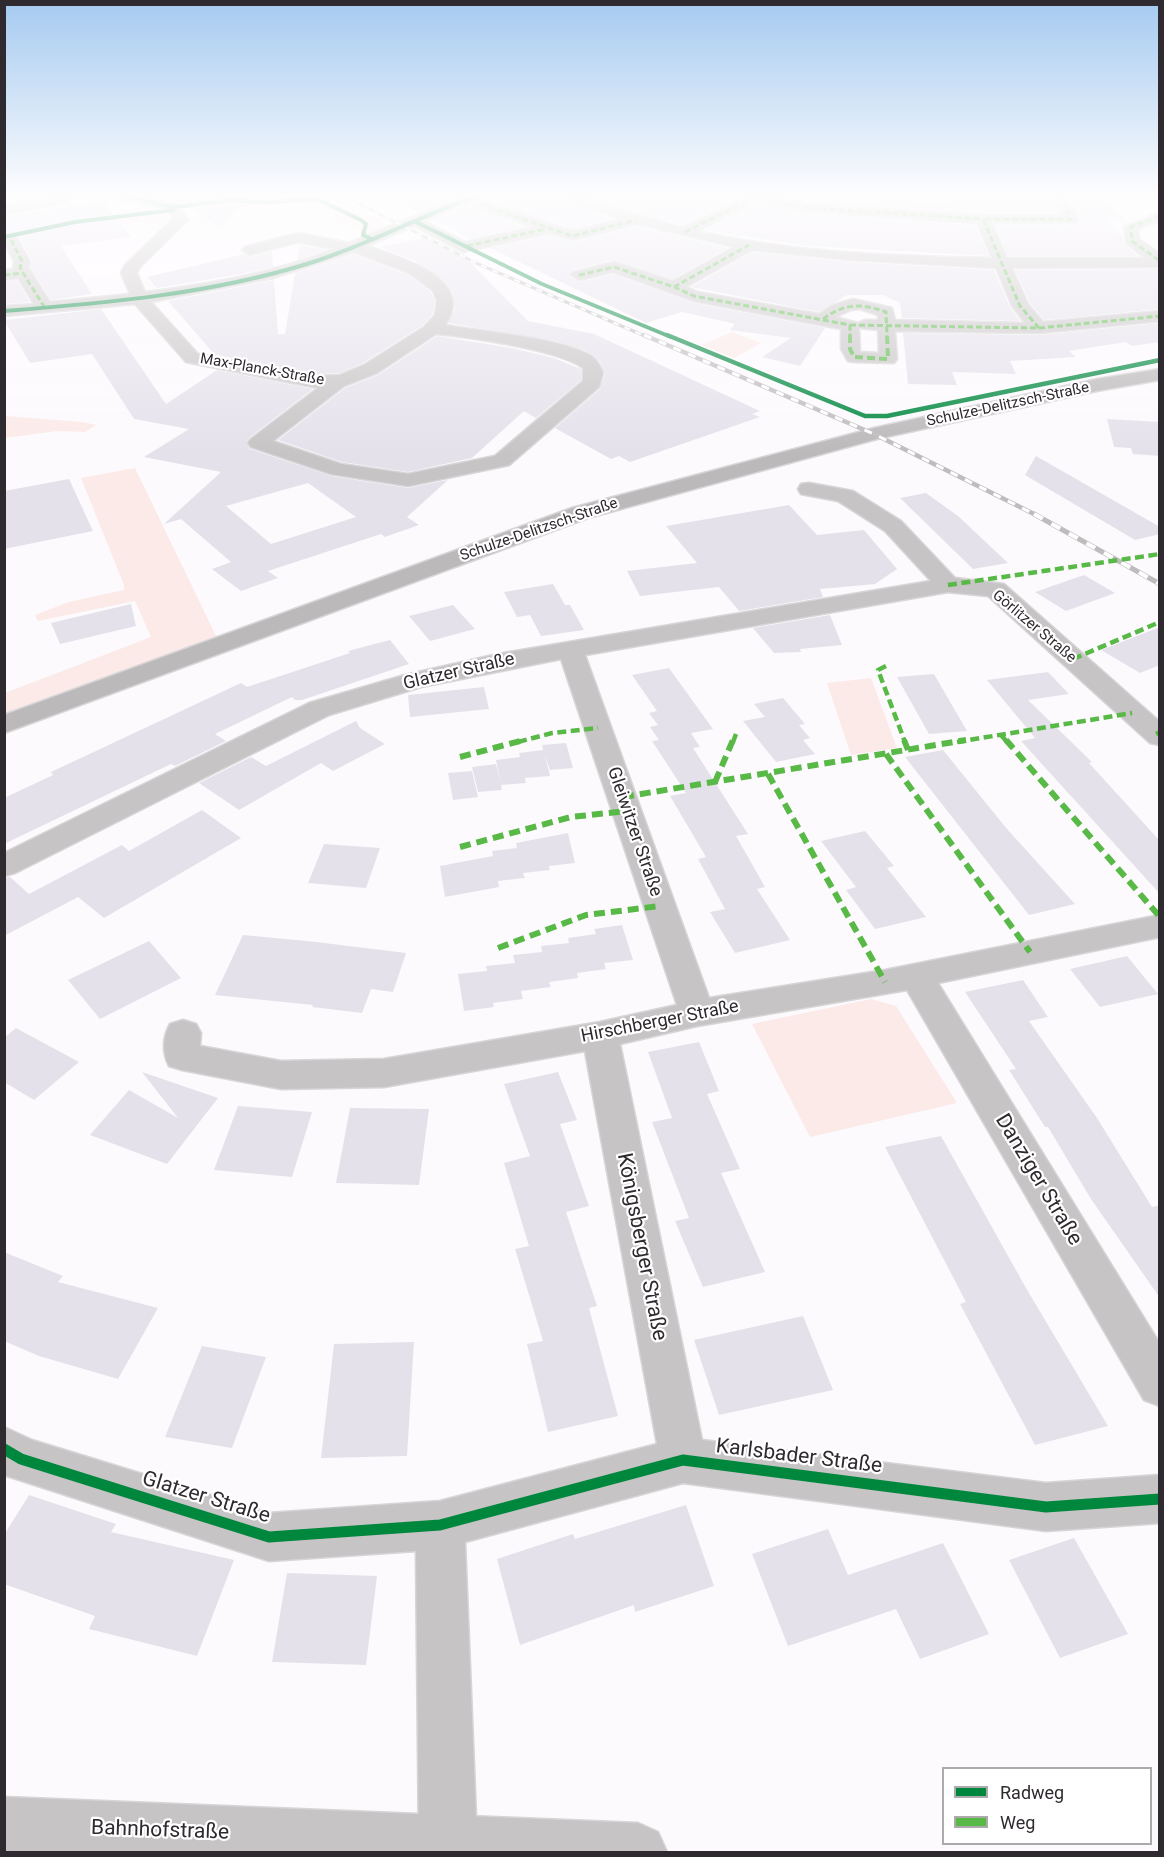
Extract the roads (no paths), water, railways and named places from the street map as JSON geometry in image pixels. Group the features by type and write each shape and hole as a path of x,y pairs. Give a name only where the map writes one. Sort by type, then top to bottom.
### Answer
{"main road":[{"name":"Schulze-Delitzsch-Straße","path":"4,725 580,513 874,434 1097,385 1160,374"}],"street":[{"path":"28,282 45,308"},
{"path":"133,282 140,299"},
{"path":"4,311 140,299 234,282"},
{"path":"336,383 258,442 338,470 408,480 502,461 592,383 594,373 591,365 580,357 554,349 433,328 444,314 444,295 433,282"},
{"path":"658,282 694,296 850,324 888,327 1038,328 1160,316"},
{"path":"674,287 684,282"},
{"path":"1010,282 1020,306 1038,328"},
{"name":"Max-Planck-Straße","path":"140,299 192,357 317,382 336,383 359,376 433,328"},
{"path":"823,319 842,305 865,304 886,312 888,359 854,357 850,349 850,324"},
{"path":"809,489 844,496 893,526 948,585"},
{"name":"Glatzer Straße","path":"4,866 320,709 414,681 498,662 948,585"},
{"name":"Görlitzer Straße","path":"948,585 995,589 1160,737"},
{"name":"Gleiwitzer Straße","path":"571,651 697,1013"},
{"name":"Hirschberger Straße","path":"183,1033 182,1056 281,1075 384,1073 600,1035 697,1013 916,976 1160,926"},
{"name":"Danziger Straße","path":"916,976 1160,1385"},
{"name":"Königsberger Straße","path":"600,1035 683,1460"},
{"name":"Glatzer Straße","path":"4,1449 21,1459 269,1538 440,1525"},
{"name":"Karlsbader Straße","path":"440,1525 683,1460 1046,1507 1160,1499"},
{"path":"440,1525 448,1843"},
{"name":"Bahnhofstraße","path":"4,1825 638,1852"}],"railway":[{"path":"519,282 647,337"},
{"path":"644,335 874,434 1034,514"},
{"path":"1034,514 1160,584"}]}
